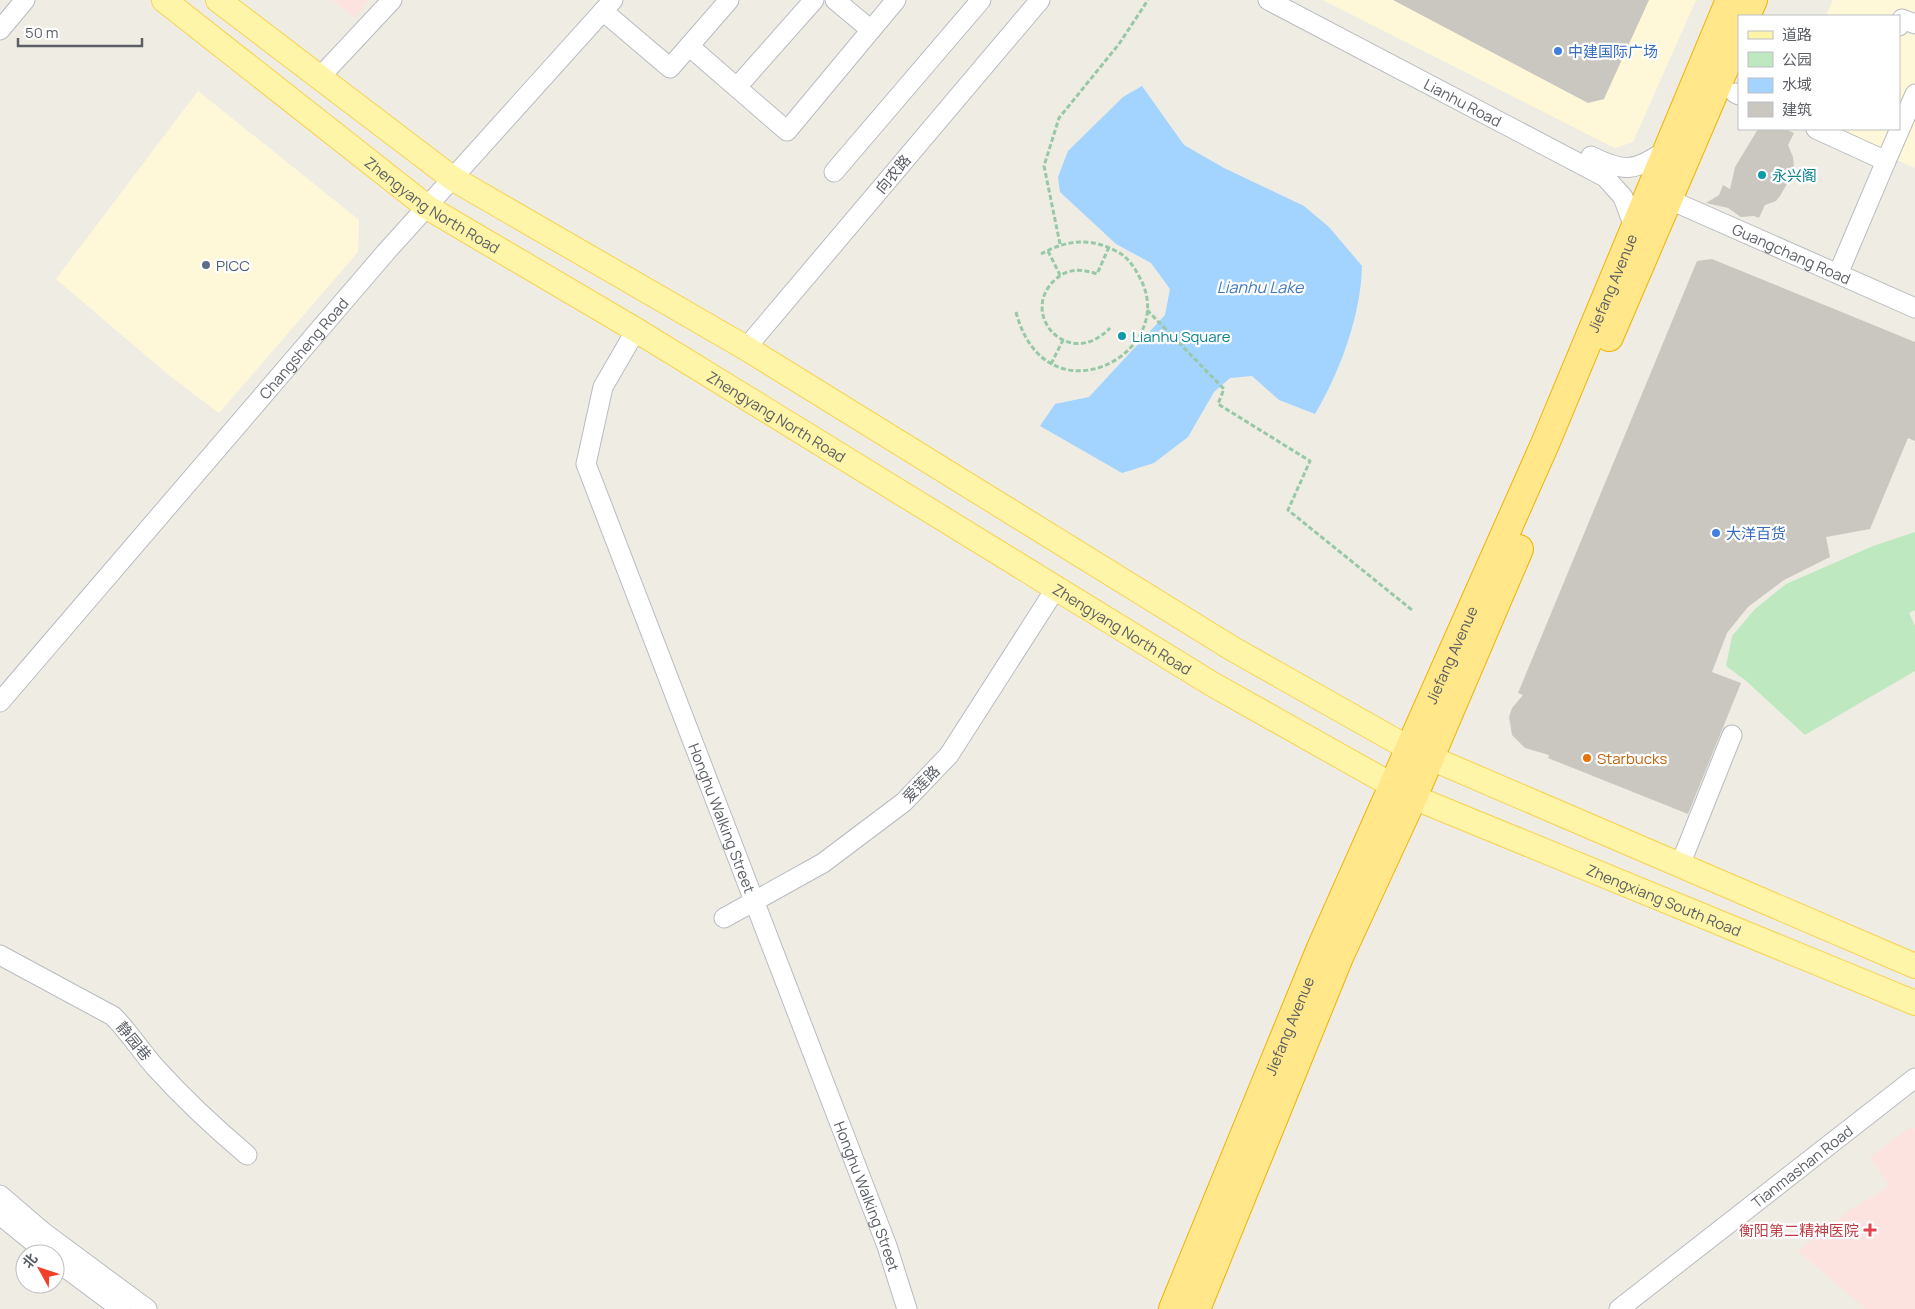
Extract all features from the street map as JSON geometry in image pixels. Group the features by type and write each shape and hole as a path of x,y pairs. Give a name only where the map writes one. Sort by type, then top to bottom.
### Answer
{"highway":[{"name":"Jiefang Avenue","path":"1420,754 1634,227 1730,0"},
{"path":"1746,15 1753,0"},
{"name":"Jiefang Avenue","path":"1172,1309 1321,948 1403,791 1420,754 1668,199 1738,36"},
{"name":"Jiefang Avenue","path":"1196,1309 1339,957 1403,791"}],"main road":[{"name":"Zhengyang North Road","path":"164,0 423,203 636,330 1212,684 1403,791"},
{"name":"Zhengyang North Road","path":"218,0 448,175 746,348 1224,644 1420,754"},
{"path":"1420,754 1915,966"},
{"name":"Zhengxiang South Road","path":"1403,791 1915,1003"}],"street":[{"path":"0,30 25,0"},
{"path":"319,78 392,0"},
{"path":"605,4 670,68 729,0"},
{"path":"737,87 814,0"},
{"path":"835,0 871,30"},
{"path":"689,46 787,131 896,0"},
{"path":"834,172 981,0"},
{"name":"向农路","path":"746,348 1040,0"},
{"name":"Lianhu Road","path":"1268,0 1605,176 1623,197 1634,227"},
{"name":"Lianhu Road","path":"1292,0 1611,166 1640,166 1667,150"},
{"name":"Changsheng Road","path":"0,684 423,203 605,4"},
{"path":"1900,24 1902,19 1915,24"},
{"path":"1900,129 1915,94"},
{"path":"1821,130 1851,136 1886,161"},
{"path":"1838,274 1899,130"},
{"name":"Guangchang Road","path":"1668,199 1915,308"},
{"name":"Changsheng Road","path":"0,702 423,203"},
{"name":"Honghu Walking Street","path":"636,330 603,387 586,464 738,864 755,901 886,1246 907,1309"},
{"name":"爱莲路","path":"724,918 823,863 904,802 949,755 1056,588"},
{"path":"1680,866 1732,735"},
{"name":"静园巷","path":"0,955 113,1016 127,1030 154,1065 204,1118 248,1155"},
{"name":"Tianmashan Road","path":"1619,1309 1915,1078"},
{"name":"Tianmashan Road","path":"1634,1309 1915,1091"},
{"path":"0,1195 43,1232 147,1309"},
{"path":"0,1215 36,1244"},
{"path":"65,1267 121,1309"}],"path":[{"path":"1060,244 1044,166 1059,118 1119,44 1148,0"},
{"path":"1016,312 1022,332 1034,351 1051,364 1072,371 1093,370 1114,363 1130,349 1142,331 1147,310 1145,288 1136,269 1121,253 1109,247 1081,240 1060,244 1041,254"},
{"path":"1109,247 1097,274 1085,270 1072,271 1060,275 1051,283 1042,305 1043,317 1048,328 1063,340 1079,345 1091,343 1102,337 1110,328"},
{"path":"1048,251 1060,275"},
{"path":"1147,310 1224,390 1218,404 1310,461 1288,510 1412,610"},
{"path":"1051,364 1063,340"}],"shaded area":[{"path":"332,0 369,0 355,18"},
{"path":"1323,0 1696,0 1633,142 1615,148"},
{"path":"1833,0 1915,0 1915,168 1829,130 1900,130 1900,15 1826,15"},
{"name":"PICC","path":"198,91 359,220 358,252 219,413 170,376 56,279"},
{"name":"衡阳第二精神医院","path":"1912,1126 1915,1131 1915,1309 1866,1309 1798,1251 1853,1208 1890,1186 1870,1157"}],"green space":[{"path":"1915,532 1915,610 1909,613 1915,626 1915,671 1805,735 1745,680 1726,666 1732,636 1755,609 1786,584 1873,546"}],"water":[{"name":"Lianhu Lake","path":"1142,86 1184,145 1224,168 1304,206 1329,227 1362,266 1358,304 1348,343 1333,380 1315,414 1279,400 1252,376 1230,378 1214,392 1188,437 1154,463 1122,473 1040,426 1055,404 1089,397 1165,315 1170,289 1151,263 1116,244 1060,192 1058,177 1068,151 1123,97"}],"building":[{"name":"中建国际广场","path":"1393,0 1649,0 1604,99 1588,103"},
{"name":"永兴阁","path":"1757,130 1787,130 1794,133 1788,145 1793,157 1794,166 1788,182 1776,201 1765,205 1759,218 1754,216 1741,217 1728,208 1706,203 1719,195 1723,185 1730,189 1735,167"},
{"name":"大洋百货","path":"1712,259 1915,342 1915,441 1908,438 1870,529 1826,537 1830,557 1784,580 1748,607 1727,633 1712,672 1741,683 1688,814 1548,758 1549,755 1525,748 1512,735 1509,717 1512,708 1523,695 1518,693 1697,261"}],"place":[{"name":"中建国际广场","path":"1558,51"},
{"name":"永兴阁","path":"1762,175"},
{"name":"PICC","path":"206,265"},
{"name":"Lianhu Square","path":"1122,336"},
{"name":"大洋百货","path":"1716,533"},
{"name":"Starbucks","path":"1587,758"},
{"name":"衡阳第二精神医院","path":"1870,1230"}]}
